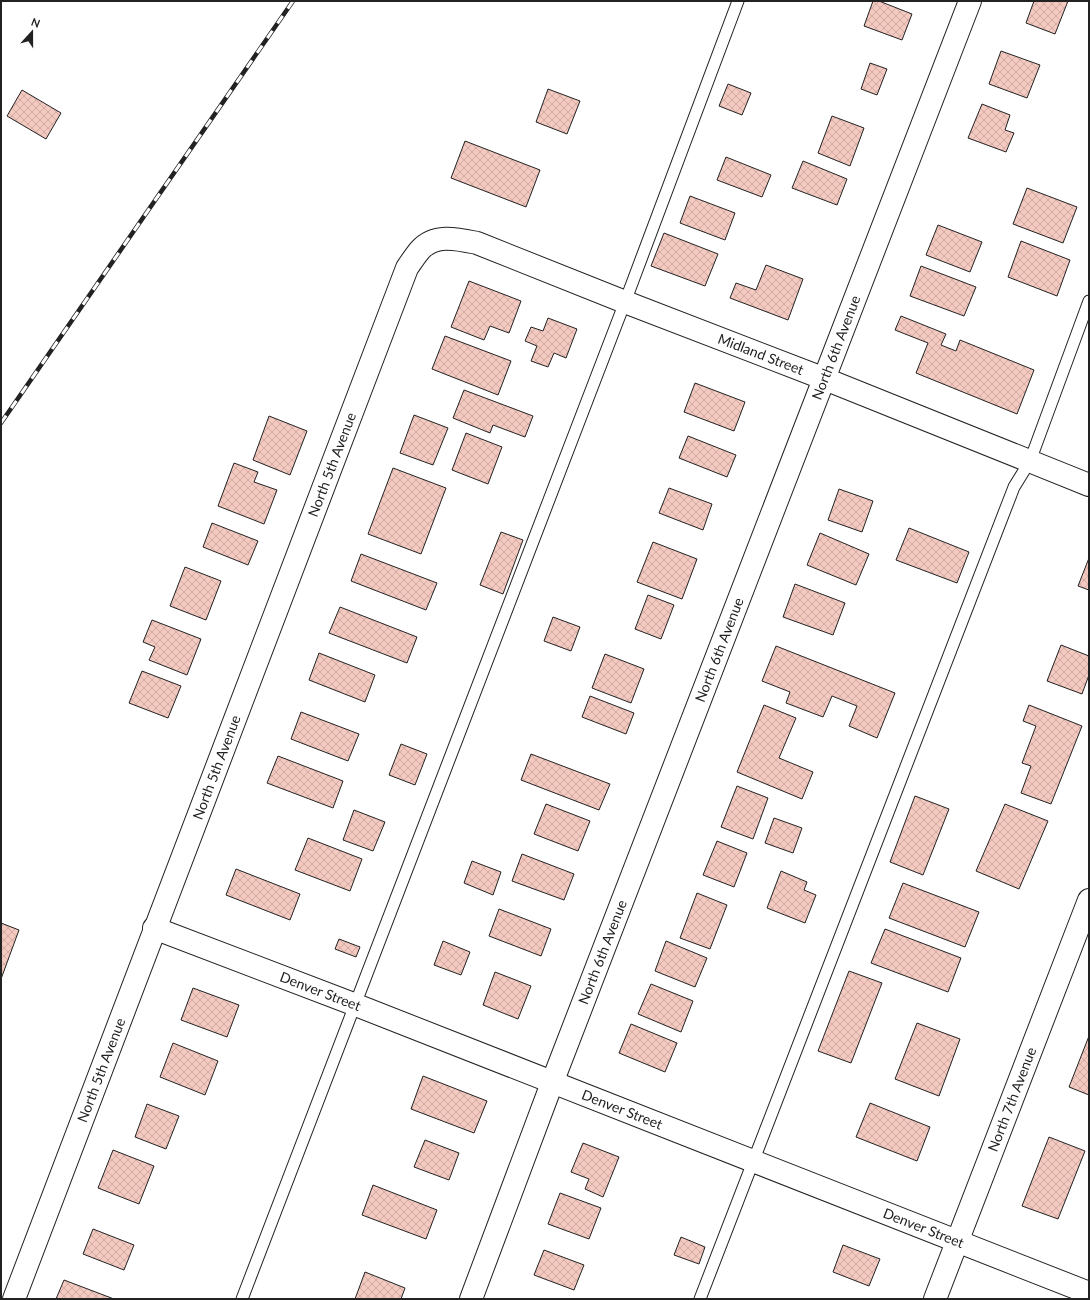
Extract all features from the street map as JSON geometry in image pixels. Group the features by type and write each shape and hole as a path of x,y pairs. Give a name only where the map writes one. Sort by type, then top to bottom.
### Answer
{"street":[{"name":"North 6th Avenue","path":"471,1299 552,1083 970,1"},
{"name":"Midland Street","path":"431,242 452,238 476,243 824,379 1089,485"},
{"name":"North 5th Avenue","path":"14,1299 154,928 407,268 421,249 431,242"},
{"name":"North 7th Avenue","path":"935,1299 1089,900"},
{"name":"Denver Street","path":"154,928 356,1005 1089,1293"}],"lane":[{"path":"242,1299 625,302 738,1"},
{"path":"700,1299 1014,487 1030,461 1089,301"}],"building":[{"path":"873,1 879,1 912,14 902,40 864,26"},
{"path":"1034,1 1068,1 1055,34 1026,23"},
{"path":"1001,51 1040,65 1027,98 989,84"},
{"path":"870,63 887,69 877,95 861,89"},
{"path":"728,84 751,93 742,115 719,106"},
{"path":"548,89 580,101 567,134 536,122"},
{"path":"22,90 61,113 46,139 7,116"},
{"path":"982,104 1010,115 1005,130 1014,133 1006,152 968,138"},
{"path":"832,116 864,128 850,166 818,153"},
{"path":"465,141 540,170 526,207 451,178"},
{"path":"726,157 771,175 762,197 717,180"},
{"path":"803,161 847,179 837,205 792,188"},
{"path":"1027,188 1077,207 1063,243 1013,224"},
{"path":"690,196 735,213 725,240 680,223"},
{"path":"938,225 982,242 970,272 926,255"},
{"path":"664,233 718,254 705,286 651,266"},
{"path":"1021,241 1070,260 1057,296 1008,277"},
{"path":"766,265 803,279 788,320 730,298 736,283 756,290"},
{"path":"921,266 976,287 964,316 910,296"},
{"path":"469,281 521,301 509,333 490,326 484,340 451,327"},
{"path":"901,316 946,334 941,345 956,351 960,340 1034,370 1017,414 916,373 928,343 895,330"},
{"path":"548,318 577,329 566,358 554,353 548,367 531,361 537,346 525,341 531,327 543,331"},
{"path":"445,336 511,361 498,395 432,369"},
{"path":"695,383 745,402 734,431 684,412"},
{"path":"464,390 533,416 525,437 493,425 490,433 453,418"},
{"path":"414,415 448,428 433,465 400,453"},
{"path":"269,416 307,431 290,475 253,460"},
{"path":"466,433 502,447 488,484 452,470"},
{"path":"688,436 736,455 727,477 679,458"},
{"path":"234,463 258,472 254,482 277,490 264,524 218,506"},
{"path":"393,468 446,488 421,554 368,534"},
{"path":"669,488 712,504 703,530 659,513"},
{"path":"839,489 873,501 862,532 828,520"},
{"path":"212,523 258,541 248,565 203,547"},
{"path":"909,528 969,552 957,583 896,560"},
{"path":"501,532 523,540 503,594 480,585"},
{"path":"820,533 869,554 856,585 807,565"},
{"path":"653,542 697,559 682,599 637,582"},
{"path":"361,554 437,583 426,610 351,581"},
{"path":"1089,558 1089,590 1078,586"},
{"path":"185,567 221,581 206,620 170,606"},
{"path":"795,584 845,603 833,635 783,617"},
{"path":"648,595 674,605 661,639 635,629"},
{"path":"340,607 417,637 407,663 329,633"},
{"path":"553,617 580,627 571,651 544,641"},
{"path":"152,620 201,639 187,675 149,660 155,647 143,642"},
{"path":"1061,645 1089,656 1089,675 1082,694 1047,681"},
{"path":"776,646 895,693 877,738 849,726 857,706 832,696 823,717 786,703 790,692 762,681"},
{"path":"319,653 375,675 365,702 309,680"},
{"path":"605,654 644,669 631,703 592,688"},
{"path":"142,671 181,686 168,718 129,703"},
{"path":"590,696 634,713 626,734 582,717"},
{"path":"764,705 796,718 779,758 813,772 802,799 737,772"},
{"path":"1029,705 1082,726 1051,804 1021,793 1031,766 1022,763 1036,726 1023,721"},
{"path":"301,712 359,734 348,761 291,739"},
{"path":"401,744 427,754 415,785 389,775"},
{"path":"531,754 610,784 599,810 521,780"},
{"path":"278,756 343,781 333,808 267,783"},
{"path":"737,786 768,798 753,839 721,827"},
{"path":"915,796 949,809 923,875 890,862"},
{"path":"546,804 590,821 578,851 534,834"},
{"path":"1005,804 1048,821 1019,889 976,871"},
{"path":"354,810 385,822 373,851 343,840"},
{"path":"774,818 802,828 793,853 765,843"},
{"path":"308,838 362,859 350,891 295,870"},
{"path":"717,841 747,853 734,887 703,875"},
{"path":"522,854 574,874 564,900 512,881"},
{"path":"472,861 501,872 493,895 464,883"},
{"path":"236,869 300,894 290,920 226,895"},
{"path":"781,871 807,882 804,890 816,895 805,923 767,908"},
{"path":"903,883 979,912 965,947 889,918"},
{"path":"697,893 727,905 710,949 680,938"},
{"path":"499,909 551,929 541,956 489,936"},
{"path":"1,923 19,930 1,979"},
{"path":"885,929 961,958 948,992 871,963"},
{"path":"339,939 360,947 356,957 335,949"},
{"path":"443,941 470,952 461,975 434,965"},
{"path":"666,941 707,958 695,987 655,971"},
{"path":"849,971 882,983 851,1063 818,1051"},
{"path":"495,972 531,986 518,1019 483,1005"},
{"path":"651,984 693,1001 681,1032 638,1014"},
{"path":"193,988 239,1005 227,1037 181,1020"},
{"path":"917,1023 960,1039 939,1096 895,1079"},
{"path":"631,1024 677,1043 665,1072 619,1053"},
{"path":"1089,1036 1089,1095 1069,1087"},
{"path":"173,1043 218,1061 205,1095 160,1077"},
{"path":"423,1076 487,1101 474,1133 411,1109"},
{"path":"870,1103 930,1127 917,1161 856,1137"},
{"path":"147,1104 179,1116 166,1149 135,1137"},
{"path":"1049,1137 1085,1151 1058,1219 1022,1206"},
{"path":"425,1140 459,1153 449,1180 414,1167"},
{"path":"583,1143 619,1157 603,1197 585,1189 589,1179 571,1172"},
{"path":"113,1150 154,1166 139,1204 98,1188"},
{"path":"373,1185 437,1210 426,1239 362,1215"},
{"path":"560,1193 601,1208 589,1239 548,1224"},
{"path":"93,1229 134,1245 124,1270 83,1254"},
{"path":"681,1237 705,1247 699,1264 674,1255"},
{"path":"843,1245 880,1259 869,1286 833,1272"},
{"path":"544,1250 584,1265 574,1290 534,1275"},
{"path":"365,1272 405,1288 401,1299 355,1299"},
{"path":"64,1280 114,1299 56,1299"}],"railway":[{"path":"1,423 293,1"}]}
